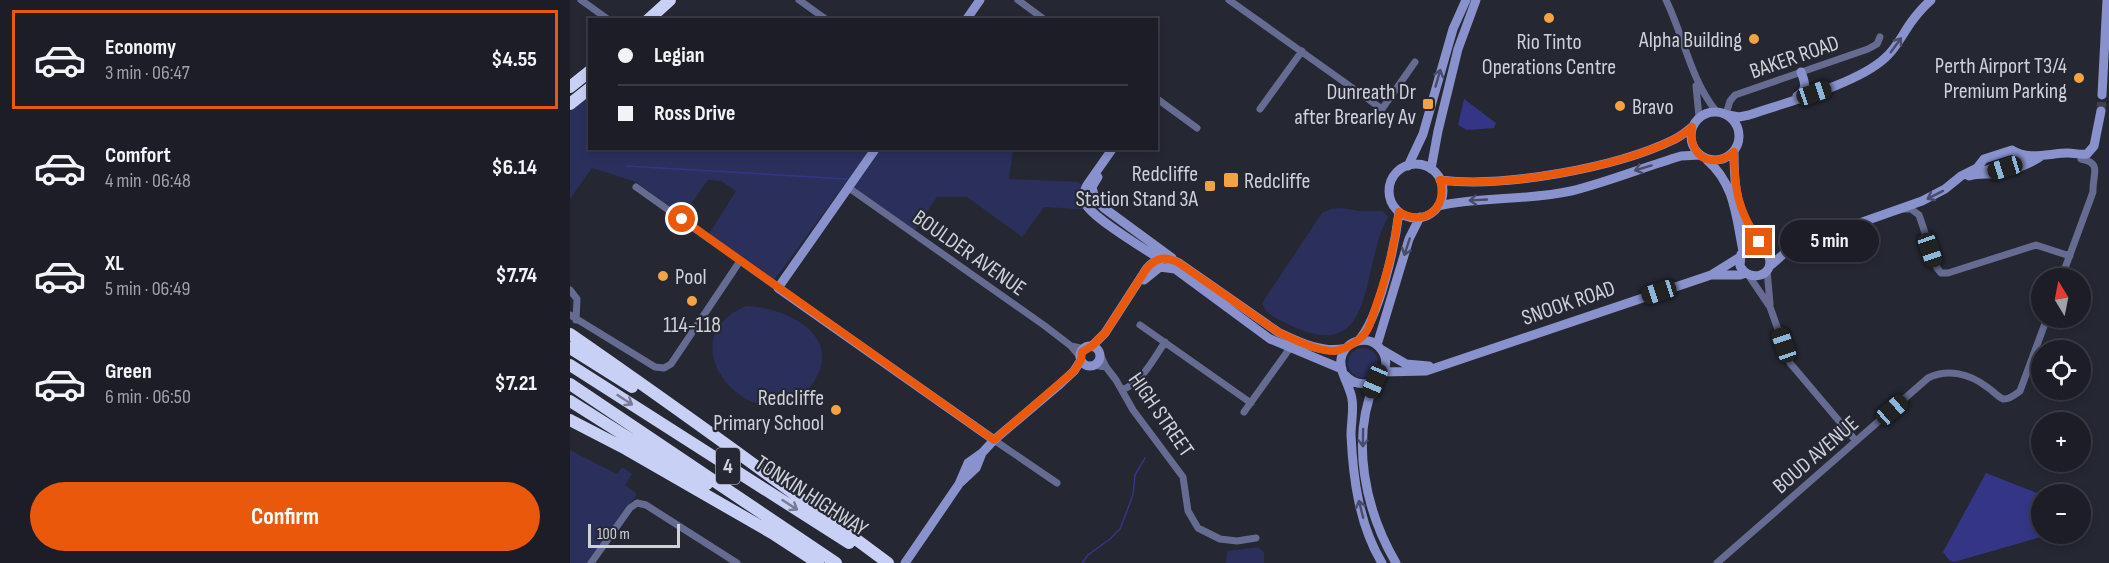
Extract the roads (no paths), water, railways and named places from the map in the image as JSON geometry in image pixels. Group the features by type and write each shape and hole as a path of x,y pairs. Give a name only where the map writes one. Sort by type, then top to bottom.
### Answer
{"highway":[{"path":"650,18 671,0"},
{"path":"657,18 671,0"},
{"path":"570,87 588,73"},
{"path":"570,104 588,90"},
{"name":"4","path":"570,334 786,487 888,563"},
{"name":"4","path":"570,348 729,448"},
{"name":"TONKIN HIGHWAY","path":"570,365 880,563"},
{"name":"TONKIN HIGHWAY","path":"570,384 836,563"},
{"name":"TONKIN HIGHWAY","path":"570,401 662,459 782,525"},
{"name":"4","path":"570,420 772,532 818,563"}],"main road":[{"path":"967,18 980,0"},
{"path":"1408,165 1423,134 1453,29 1466,0"},
{"path":"1431,169 1435,141 1458,49 1476,0"},
{"path":"1440,180 1489,181 1544,176 1586,168 1675,140 1692,127 1699,117 1716,111 1727,115 1743,116 1832,86 1878,65 1892,51 1912,20 1931,0"},
{"path":"2103,95 2107,0"},
{"path":"1776,106 1803,91 1805,86 1801,72"},
{"path":"1972,173 2016,160 2090,152 2097,139 2101,111"},
{"path":"1727,115 1736,123 1739,134 1734,152 1735,183 1741,209 1747,223 1768,254 1768,268"},
{"path":"1692,127 1691,143 1717,168 1726,181 1742,254 1740,266 1747,274 1759,276 1787,251 1800,244 1903,209 1937,194 1972,173 2020,155 2036,159"},
{"path":"871,150 849,188 778,288 994,440"},
{"path":"1112,150 1087,185 1084,191 1084,202 1092,213 1134,241 1156,263"},
{"path":"1118,150 1095,181 1092,192 1104,208 1177,266 1278,332 1294,340 1327,350 1346,348 1367,331 1395,242 1399,212"},
{"path":"1438,206 1455,202 1570,191 1681,156 1721,160 1734,152"},
{"path":"1416,164 1431,169 1440,180 1443,189 1438,206 1433,212 1420,217 1413,218 1399,212 1389,195 1390,183 1397,172 1408,165 1416,164"},
{"path":"1379,348 1409,239 1420,217"},
{"path":"1134,241 1156,263"},
{"path":"1152,244 1156,263"},
{"path":"1742,254 1755,246 1763,248"},
{"name":"SNOOK ROAD","path":"1383,372 1426,371 1711,275 1742,254"},
{"path":"907,560 959,484 976,468 982,453 1090,356 1138,285 1156,263 1167,258 1270,339 1343,372 1355,383 1362,385 1375,381"},
{"name":"SNOOK ROAD","path":"1711,275 1747,274"},
{"path":"1358,340 1366,340 1379,348 1385,361 1383,372 1375,381 1368,397 1362,447 1365,479 1376,524 1396,563"},
{"path":"1346,348 1341,358 1352,399 1353,469 1360,508 1376,554 1382,563"},
{"name":"SNOOK ROAD","path":"1379,348 1406,364 1437,366"}],"street":[{"path":"581,0 606,18"},
{"path":"799,0 824,18"},
{"path":"1018,0 1042,18"},
{"path":"1229,0 1382,109 1415,62"},
{"path":"1666,0 1696,80 1705,98 1716,111"},
{"name":"BAKER ROAD","path":"1727,115 1733,97 1868,50 1877,44 1880,37"},
{"path":"1260,109 1302,51"},
{"path":"1696,80 1699,117"},
{"path":"1158,99 1197,128"},
{"path":"2065,268 2093,192 2094,164 2090,160 2081,159"},
{"path":"636,186 778,288"},
{"name":"BOULDER AVENUE","path":"849,188 1071,346 1090,356"},
{"path":"1903,209 1911,209 1919,215 1937,268 1941,273 1948,273 2036,245 2070,256"},
{"path":"570,290 578,299 573,318 655,366 664,368 671,364 740,261"},
{"path":"1768,268 1770,307"},
{"path":"1747,274 1770,307 1790,363 1856,441"},
{"path":"1140,325 1251,403"},
{"name":"BOUD AVENUE","path":"1717,563 1928,378 1939,372 1951,372 1982,382 2001,399 2007,399 2020,391 2043,328"},
{"path":"1122,390 1139,380 1165,342"},
{"path":"1244,412 1290,348"},
{"path":"1090,356 1106,368"},
{"name":"HIGH STREET","path":"1090,356 1111,373 1133,410 1183,477 1188,511 1198,528 1220,540 1237,541 1256,538"},
{"path":"994,440 1057,483"},
{"path":"591,563 630,508 637,503 646,505 737,563"}],"waterway":[{"path":"626,166 847,179"},
{"path":"1082,563 1088,555 1120,529 1133,495 1135,475 1145,458"}],"tunnel":[{"path":"2101,111 2102,95"}],"place":[{"name":"Rio Tinto Operations Centre","path":"1549,18"},
{"name":"Alpha Building","path":"1754,39"},
{"name":"Perth Airport T3/4 Premium Parking","path":"2079,78"},
{"name":"Dunreath Dr after Brearley Av","path":"1428,104"},
{"name":"Bravo","path":"1620,106"},
{"name":"Redcliffe","path":"1231,180"},
{"name":"Redcliffe Station Stand 3A","path":"1210,186"},
{"name":"Pool","path":"663,276"},
{"name":"114-118","path":"692,301"},
{"name":"Redcliffe Primary School","path":"836,410"}]}
